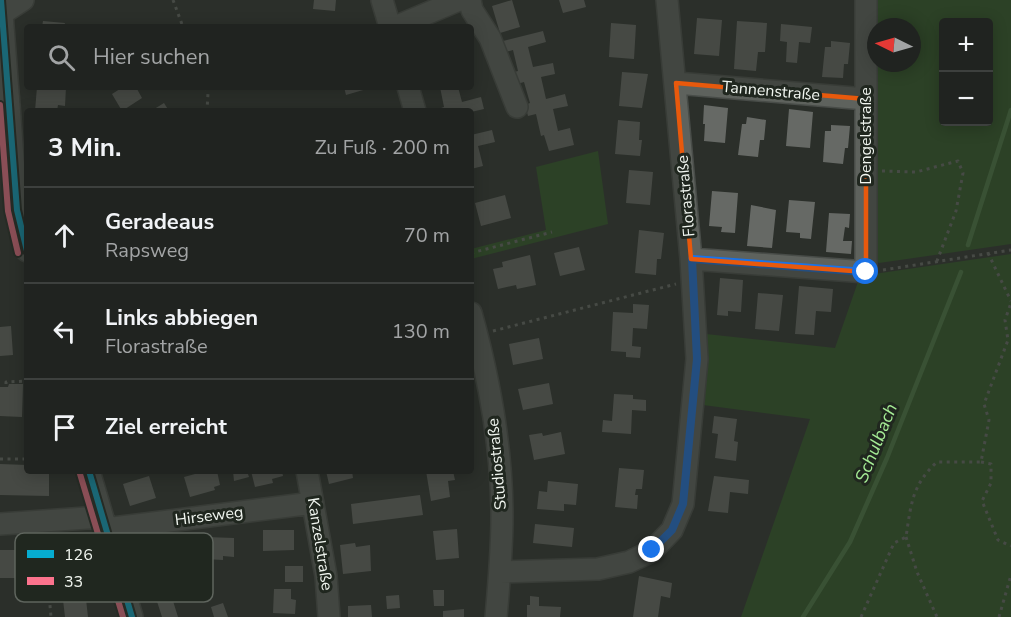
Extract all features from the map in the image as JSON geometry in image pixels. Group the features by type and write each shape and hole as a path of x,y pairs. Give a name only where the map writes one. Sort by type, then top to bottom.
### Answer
{"street":[{"path":"23,0 1,10 17,210 24,239"},
{"path":"382,0 389,24"},
{"path":"402,24 459,0"},
{"path":"470,0 472,10 490,38 517,107"},
{"name":"Florastraße","path":"501,572 598,569 629,561 652,550 672,530 683,504 697,359 692,259 667,0"},
{"name":"Dengelstraße","path":"866,0 866,272"},
{"name":"Tannenstraße","path":"676,83 866,99"},
{"path":"409,90 414,108"},
{"path":"692,259 866,272"},
{"name":"Studiostraße","path":"474,324 498,455 502,516 501,572 496,617"},
{"path":"90,474 106,533"},
{"name":"Kanzelstraße","path":"308,474 326,576 329,617"},
{"name":"Hirseweg","path":"0,524 43,521 103,523 314,503"},
{"path":"127,602 132,617"}],"path":[{"path":"173,0 182,24"},
{"path":"207,90 207,108"},
{"path":"866,171 916,172 958,160 963,173 956,211 937,261"},
{"path":"474,252 552,232"},
{"path":"866,272 1011,250"},
{"path":"981,462 990,420 984,404 1008,340 1005,320 1011,302 988,253"},
{"path":"477,335 693,280"},
{"path":"0,382 24,381"},
{"path":"0,459 24,459"},
{"path":"937,617 917,572 906,537 913,494 924,474 938,462 991,464 991,483 982,501 998,540 1011,546"},
{"path":"43,521 44,533"},
{"path":"861,617 894,543 906,537"},
{"path":"999,617 1011,575"},
{"path":"50,602 51,617"}],"highlighted area":[{"path":"676,83 866,99 866,272 691,259"}],"green space":[{"path":"870,0 1011,0 1011,244 879,263 870,254 870,72 921,72 921,18 870,18"},
{"path":"598,151 608,224 474,258 474,248 546,230 536,167"},
{"path":"1011,254 1011,617 741,617 810,419 703,405 706,334 835,348 860,276"}],"building":[{"path":"314,0 336,0 335,11 313,9"},
{"path":"512,0 520,27 500,33 492,6"},
{"path":"559,0 584,0 586,7 563,13"},
{"path":"697,18 722,20 719,56 694,54"},
{"path":"43,21 65,23 65,24 42,24"},
{"path":"737,21 767,23 765,52 758,52 756,71 734,69"},
{"path":"611,23 636,25 634,59 609,57"},
{"path":"781,24 812,27 810,43 799,42 797,63 786,62 787,42 780,41"},
{"path":"543,31 546,42 528,47 533,67 553,63 555,74 541,77 546,99 565,94 568,106 553,109 558,131 570,128 574,145 549,151 544,135 541,136 536,114 528,116 525,105 530,103 524,82 517,84 514,72 518,71 513,50 506,52 503,41"},
{"path":"831,41 850,43 848,64 844,64 843,78 822,77 825,47 831,47"},
{"path":"622,72 648,74 642,108 619,106"},
{"path":"37,90 66,90 65,106 35,108"},
{"path":"118,90 138,90 142,98 127,108 120,108 112,94"},
{"path":"345,90 363,90 346,95"},
{"path":"441,90 459,90 462,102 481,97 484,109 474,111 474,108 441,108 444,107"},
{"path":"164,103 167,108 156,108"},
{"path":"704,105 728,108 725,143 704,141"},
{"path":"789,109 813,112 810,148 786,146"},
{"path":"747,117 766,120 764,140 760,140 758,157 738,155 742,124 746,124"},
{"path":"618,120 640,122 639,140 642,140 640,156 615,154"},
{"path":"831,125 850,126 848,148 845,148 843,164 823,162 825,131 831,131"},
{"path":"492,130 495,142 478,146 483,166 474,168 474,134"},
{"path":"629,170 653,172 650,205 626,203"},
{"path":"712,191 738,193 735,233 721,232 722,227 709,226"},
{"path":"505,195 511,218 481,226 475,203"},
{"path":"789,200 815,202 811,239 800,238 800,233 786,232"},
{"path":"751,205 776,210 772,248 747,246"},
{"path":"829,213 850,214 849,228 845,227 843,241 852,241 851,254 826,252"},
{"path":"639,230 664,233 661,259 657,259 656,275 635,273"},
{"path":"579,247 585,270 560,276 554,253"},
{"path":"530,255 536,285 517,289 516,285 498,289 493,269 503,267 502,262"},
{"path":"720,278 743,280 741,312 728,311 728,316 717,315"},
{"path":"799,286 833,289 831,312 816,311 814,335 795,334"},
{"path":"758,293 783,295 779,331 755,329"},
{"path":"633,304 649,305 647,329 633,328 632,346 641,347 640,358 626,357 626,352 611,351 613,312 633,313"},
{"path":"11,326 13,355 0,356 0,327"},
{"path":"539,338 543,359 513,365 509,344"},
{"path":"549,383 553,404 523,410 518,389"},
{"path":"9,384 23,384 22,417 0,416 0,387 8,387"},
{"path":"614,394 633,395 633,399 646,400 646,411 632,410 631,434 602,432 603,420 612,421"},
{"path":"714,416 737,419 734,441 738,442 736,461 715,458 718,434 712,433"},
{"path":"561,432 565,454 534,460 529,435 542,433 543,436"},
{"path":"0,464 24,465 24,474 49,474 49,496 0,495"},
{"path":"619,468 644,470 642,489 636,489 637,509 615,507"},
{"path":"195,474 218,474 220,485 214,487 215,490 190,497 184,477"},
{"path":"233,474 248,474 249,477 234,481"},
{"path":"252,474 283,474 283,476 272,479 273,483 255,487"},
{"path":"327,474 352,474 353,478 329,484"},
{"path":"426,474 454,474 455,480 448,481 450,497 431,501"},
{"path":"149,476 156,498 130,506 123,484"},
{"path":"714,476 749,480 748,494 730,492 728,513 708,511"},
{"path":"548,481 578,484 576,505 564,504 564,511 537,509 539,491 547,492"},
{"path":"420,495 423,515 353,524 351,504"},
{"path":"535,524 574,528 572,547 533,543"},
{"path":"457,529 459,558 436,560 433,531"},
{"path":"263,530 294,530 294,550 263,551"},
{"path":"213,537 234,538 234,557 223,556 223,560 213,559"},
{"path":"355,543 356,547 370,545 371,571 343,574 340,545"},
{"path":"0,550 15,550 15,578 0,578"},
{"path":"285,566 303,566 303,582 285,582"},
{"path":"639,576 672,583 670,598 661,596 658,617 633,617"},
{"path":"274,589 291,589 291,599 296,600 295,614 273,613"},
{"path":"433,590 444,590 444,606 434,606"},
{"path":"399,595 400,608 387,609 386,596"},
{"path":"530,596 539,597 539,606 561,607 560,617 527,617"},
{"path":"63,602 86,602 88,617 65,617"},
{"path":"157,602 173,602 178,617 162,617"},
{"path":"223,603 228,617 214,617 211,607"},
{"path":"371,605 372,617 348,617 348,606"},
{"path":"464,609 464,617 443,617 443,611"}],"waterway":[{"name":"Schulbach","path":"968,245 1011,110"},
{"name":"Schulbach","path":"803,617 850,542 887,458 961,272"}],"transit line":[{"name":"126","path":"1,0 17,210 24,239"},
{"name":"33","path":"0,105 8,211 18,253"},
{"name":"33","path":"80,474 98,533"},
{"name":"126","path":"90,474 107,533"},
{"name":"33","path":"118,602 123,617"},
{"name":"126","path":"128,602 132,617"}],"route":[{"path":"652,550 672,530 683,504 697,359 692,259 866,272"}]}
